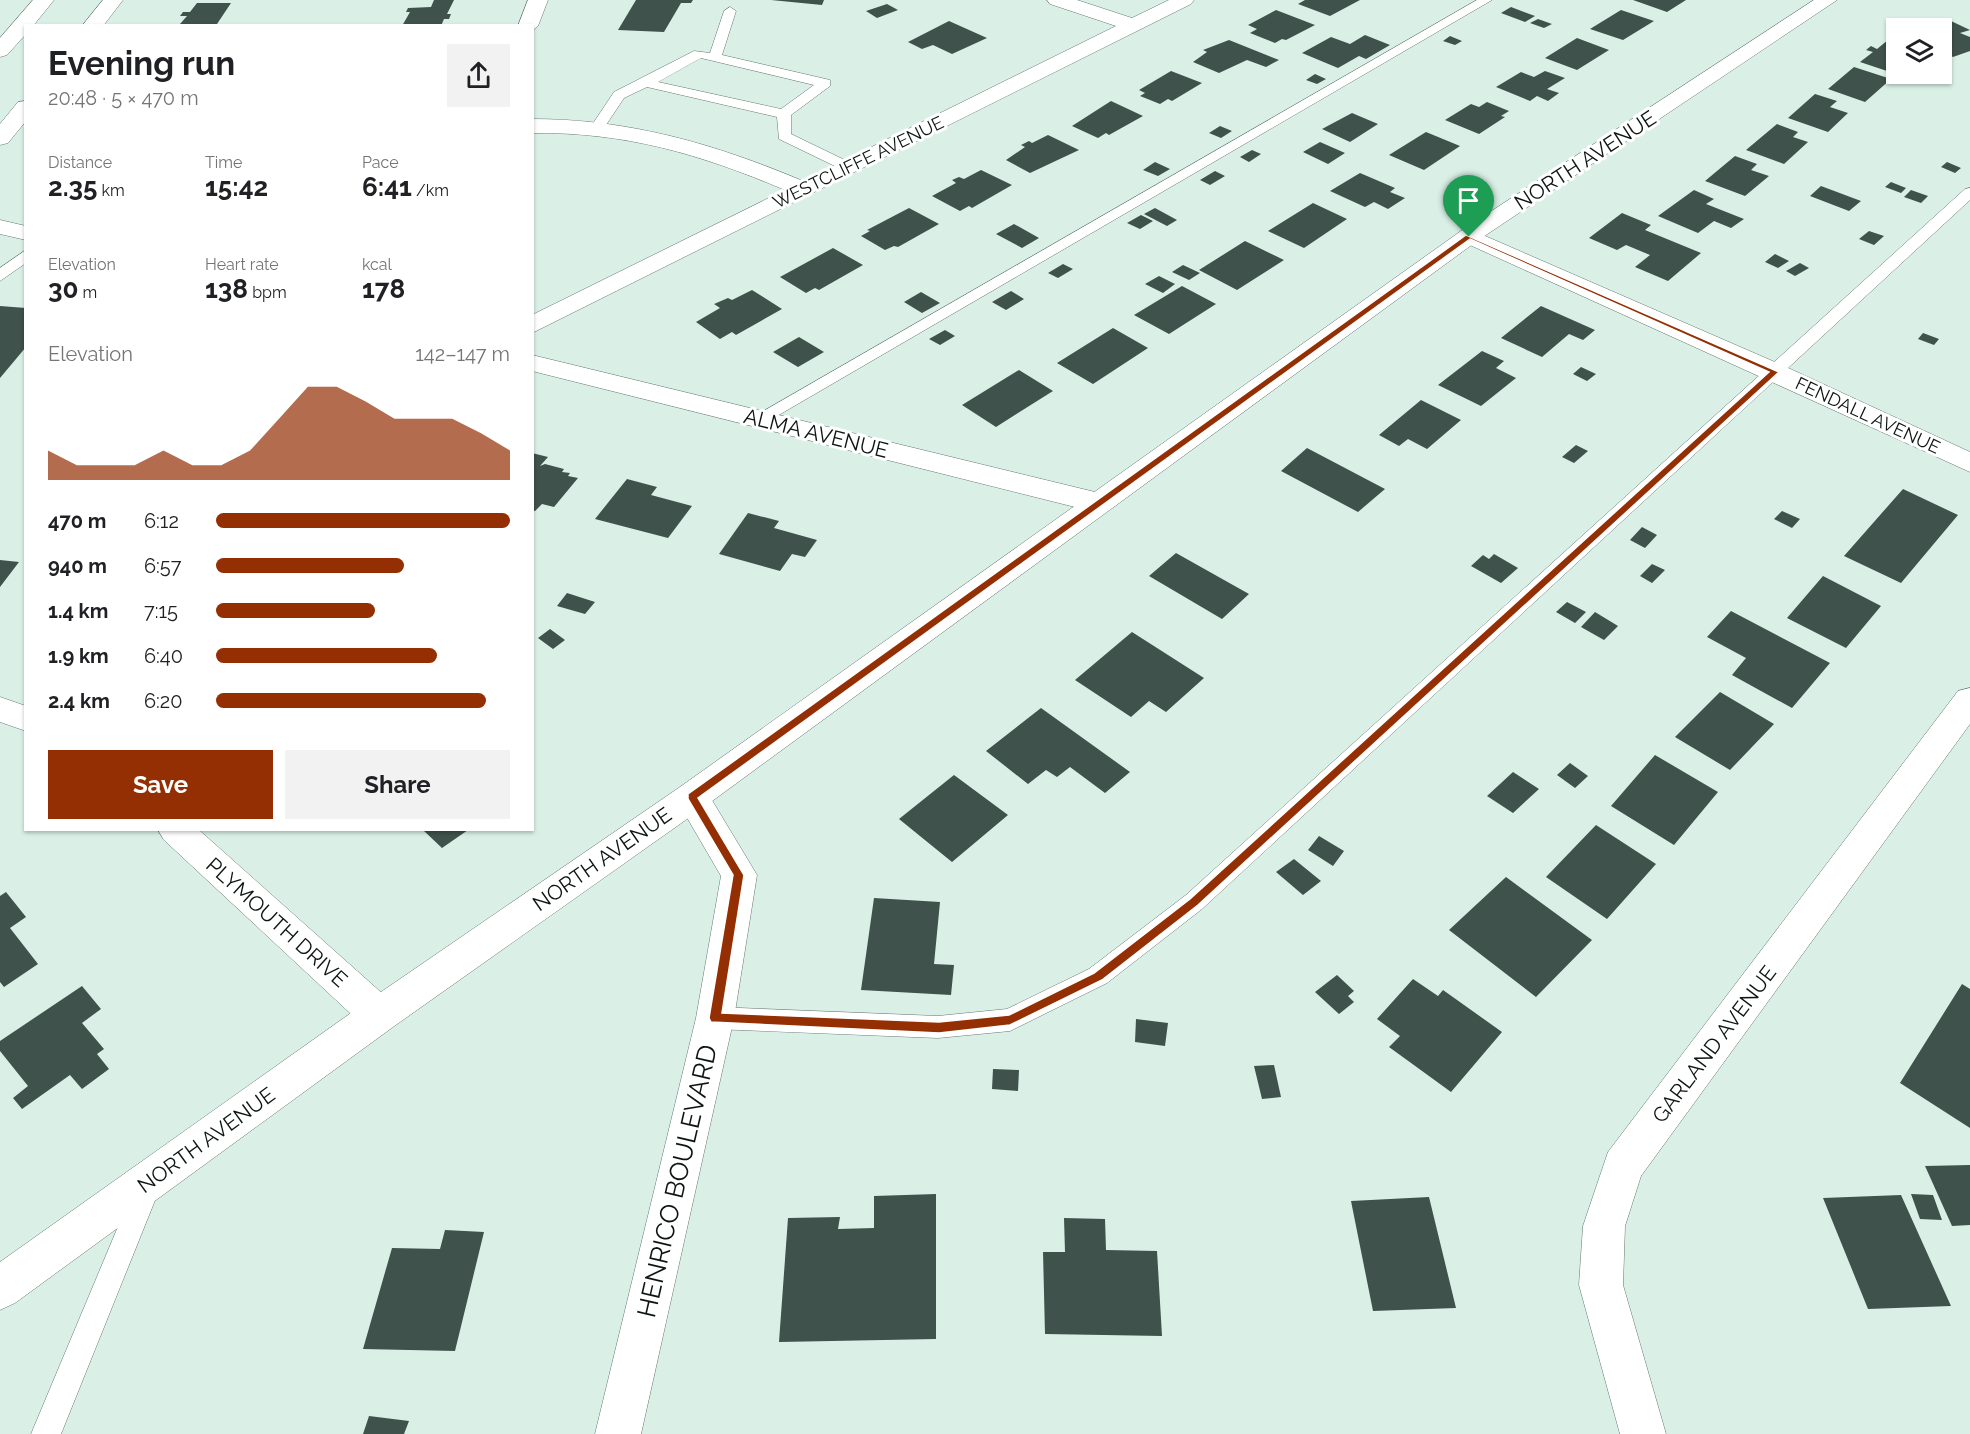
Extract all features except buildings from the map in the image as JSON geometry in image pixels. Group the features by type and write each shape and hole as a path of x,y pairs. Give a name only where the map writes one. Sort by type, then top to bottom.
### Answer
{"street":[{"path":"0,51 44,0"},
{"path":"94,24 113,0"},
{"path":"529,24 538,0"},
{"path":"1057,0 1134,25"},
{"name":"WESTCLIFFE AVENUE","path":"534,324 1184,0"},
{"name":"NORTH AVENUE","path":"0,1288 379,1015 692,796 1469,237 1827,0"},
{"path":"0,138 24,109"},
{"path":"534,126 626,130 709,150 803,189"},
{"path":"0,227 24,233"},
{"name":"FENDALL AVENUE","path":"1469,237 1775,372 1970,463"},
{"name":"ALMA AVENUE","path":"534,363 1099,503"},
{"name":"GARLAND AVENUE","path":"1643,1434 1601,1285 1604,1226 1623,1166 1970,700"},
{"path":"0,709 24,718"},
{"name":"HENRICO BOULEVARD","path":"618,1434 715,1018 739,875 692,796"},
{"name":"PLYMOUTH DRIVE","path":"177,831 379,1015"}],"lane":[{"path":"759,419 1486,0"},
{"path":"715,57 730,11"},
{"path":"597,128 619,95 699,54 825,83 784,114 646,83"},
{"path":"784,114 784,136 848,167"},
{"path":"715,1018 939,1028 1010,1020 1098,976 1194,902 1970,192"},
{"path":"0,276 24,257"},
{"path":"46,1434 151,1179"}],"route":[{"path":"1469,237 1775,372 1194,902 1098,976 1010,1020 939,1028 715,1018 739,875 692,796 1469,237"}]}
